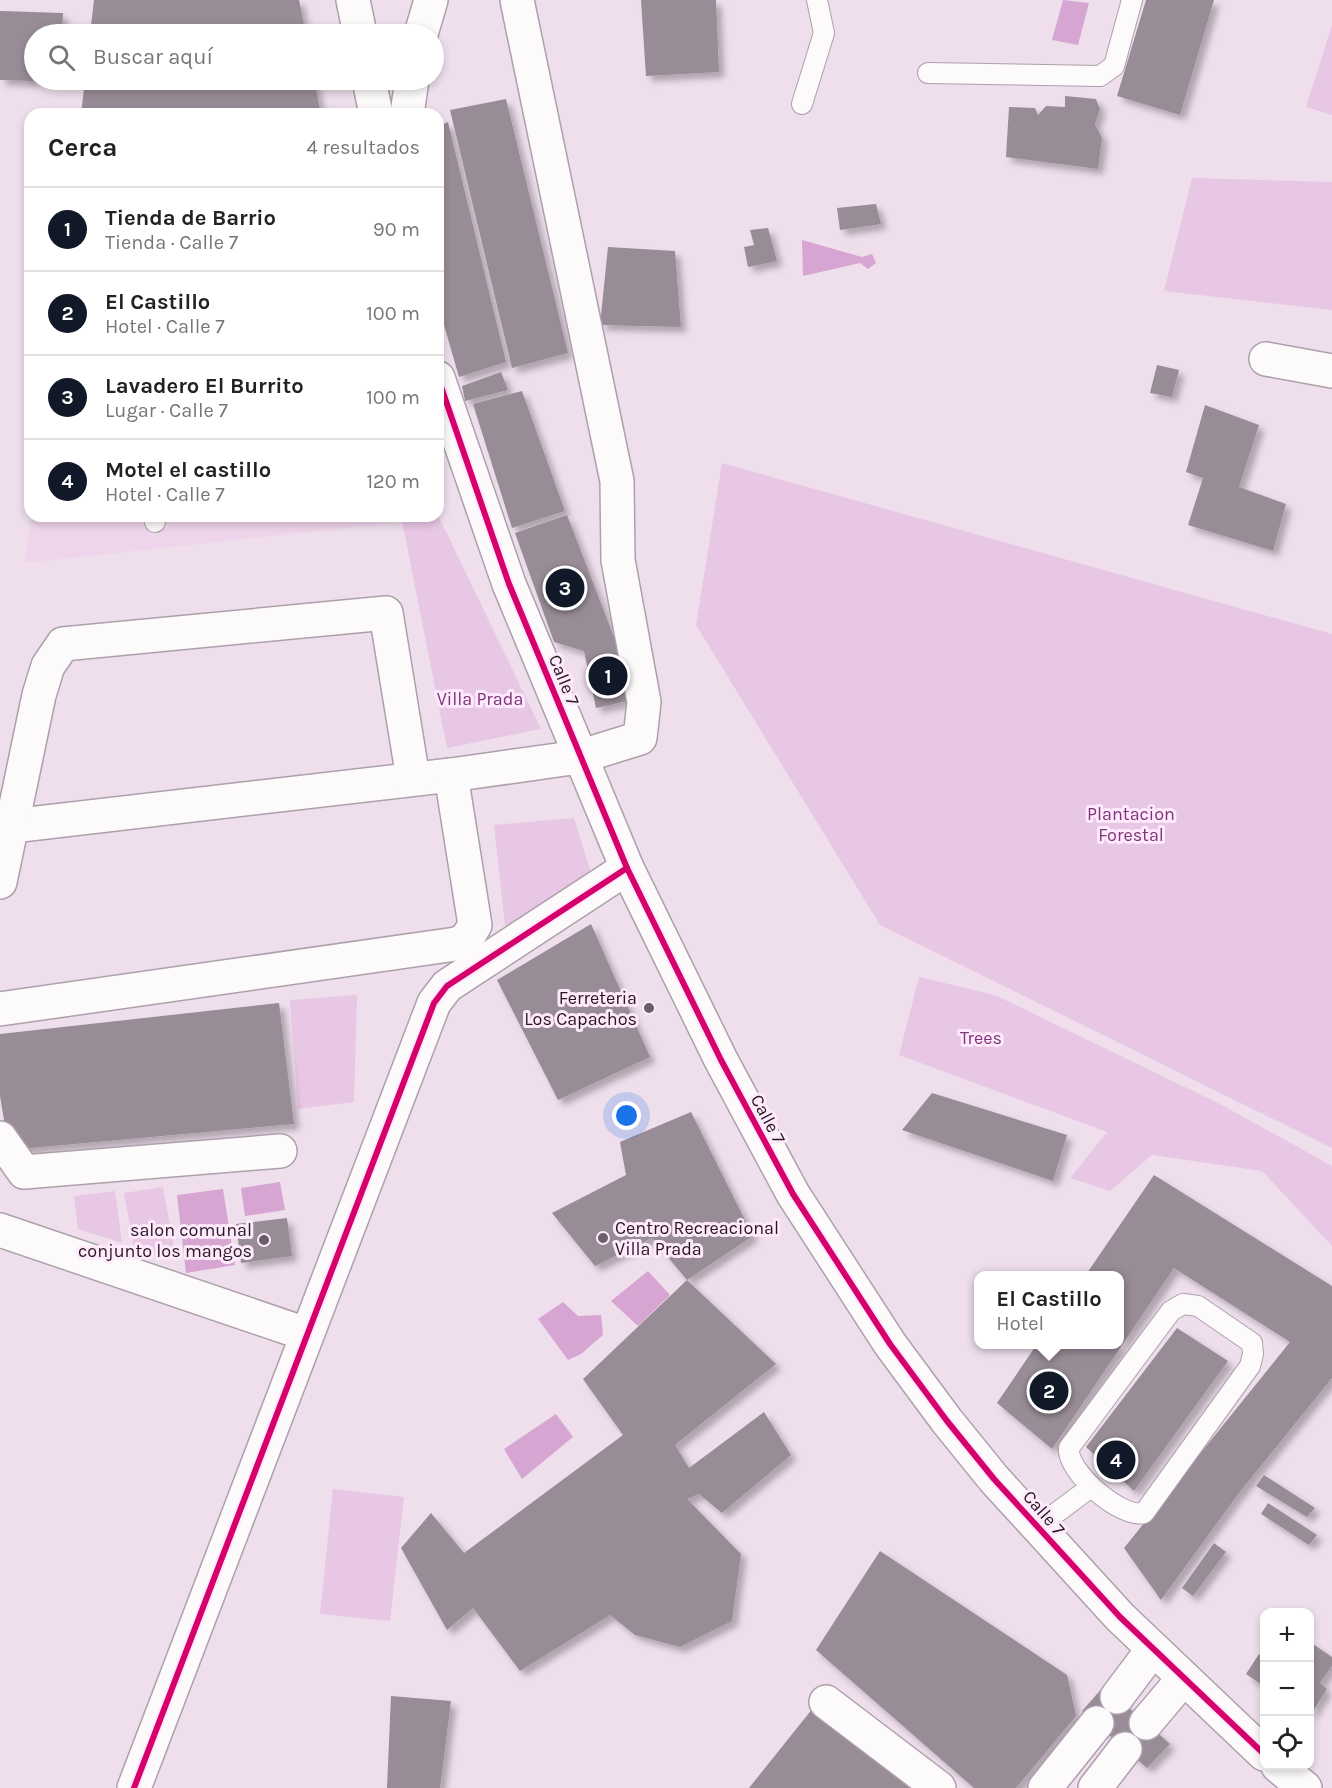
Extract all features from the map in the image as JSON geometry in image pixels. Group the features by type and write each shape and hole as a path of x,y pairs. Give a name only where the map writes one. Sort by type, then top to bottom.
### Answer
{"street":[{"path":"352,0 358,24"},
{"path":"424,24 431,0"},
{"path":"12,826 451,775 579,757 640,738 644,702 618,560 617,481 517,0"},
{"path":"371,90 375,108"},
{"path":"408,108 411,90"},
{"path":"1266,359 1332,371"},
{"name":"Calle 7","path":"444,402 509,584 627,868 753,1123 815,1230 890,1344 947,1421 1036,1528 1153,1649 1260,1750"},
{"path":"0,882 39,695 48,666 63,644 386,613 413,778"},
{"path":"0,1009 445,945 466,940 476,925 451,775"},
{"path":"134,1788 434,1003 447,986 627,868"},
{"path":"0,1138 24,1172 280,1151"},
{"path":"0,1230 306,1334"},
{"path":"1116,1697 1153,1649"},
{"path":"1146,1723 1184,1678"},
{"path":"826,1702 939,1788"},
{"path":"1046,1788 1096,1724"},
{"path":"1095,1788 1125,1749"},
{"path":"1283,1770 1305,1788"}],"lane":[{"path":"802,104 824,33 817,0"},
{"path":"928,73 1100,76 1113,66 1132,0"},
{"path":"1183,1304 1198,1306 1252,1343 1253,1354 1250,1366 1144,1513 1128,1514 1091,1487 1071,1461 1069,1448 1171,1311 1183,1304"},
{"path":"1036,1528 1091,1487"}],"shaded area":[{"path":"1063,0 1089,3 1078,45 1052,40"},
{"path":"802,240 862,257 872,254 876,263 868,269 860,263 803,276"},
{"path":"30,522 392,523 25,563"},
{"path":"280,1182 285,1210 245,1216 241,1188"},
{"path":"223,1189 235,1265 186,1273 177,1195"},
{"path":"648,1271 670,1295 638,1326 611,1301"},
{"path":"563,1302 578,1316 601,1315 603,1335 581,1354 568,1360 538,1319"},
{"path":"556,1414 573,1437 522,1479 504,1449"}],"green space":[{"path":"1332,25 1332,115 1306,107"},
{"path":"1192,178 1332,182 1332,310 1164,291"},
{"name":"Plantacion Forestal","path":"722,463 1332,634 1332,1148 880,925 696,625"},
{"name":"Villa Prada","path":"402,522 441,522 541,729 447,748"},
{"path":"574,818 593,879 506,936 494,825"},
{"name":"Trees","path":"919,977 995,995 1222,1105 1332,1166 1332,1246 1262,1171 1152,1155 1110,1191 1070,1178 1107,1132 899,1055"},
{"path":"357,995 354,1102 298,1109 290,1000"},
{"path":"163,1187 175,1252 136,1259 124,1193"},
{"path":"115,1191 122,1243 78,1229 74,1196"},
{"path":"333,1489 404,1497 390,1621 320,1614"}],"building":[{"path":"94,0 299,0 304,24 91,24"},
{"path":"641,0 716,0 719,72 646,76"},
{"path":"1146,0 1214,0 1180,115 1117,96"},
{"path":"0,11 63,13 62,24 24,24 24,81 0,80"},
{"path":"84,90 316,90 320,108 82,108"},
{"path":"1065,96 1096,99 1100,109 1095,124 1102,138 1098,169 1006,157 1009,107 1035,108 1038,115 1046,106 1065,107"},
{"path":"506,99 568,353 512,368 450,110"},
{"path":"448,122 506,362 459,377 444,325 444,124"},
{"path":"876,204 881,224 840,230 837,208"},
{"path":"768,228 777,261 748,267 744,247 754,245 750,230"},
{"path":"608,247 675,251 681,327 600,325"},
{"path":"1157,365 1179,370 1172,397 1150,393"},
{"path":"501,372 508,390 465,401 462,386"},
{"path":"522,391 565,511 512,528 473,404"},
{"path":"1205,405 1259,425 1239,487 1286,504 1273,551 1188,525 1203,478 1186,472"},
{"path":"567,515 617,645 633,700 596,708 584,651 554,642 515,533"},
{"path":"591,924 650,1057 558,1100 497,980"},
{"path":"279,1003 294,1124 9,1150 0,1096 0,1034"},
{"path":"932,1093 1067,1135 1053,1181 902,1130"},
{"path":"691,1112 753,1236 687,1280 652,1238 595,1266 552,1213 626,1175 620,1142"},
{"path":"1154,1175 1332,1286 1332,1378 1239,1493 1161,1600 1124,1548 1290,1342 1174,1268 1124,1342 1124,1271 1088,1271"},
{"name":"salon comunal conjunto los mangos","path":"287,1218 292,1256 241,1263 236,1224"},
{"path":"687,1280 776,1364 675,1445 689,1468 764,1412 791,1455 722,1513 699,1494 687,1499 741,1554 732,1621 680,1647 635,1635 610,1615 520,1671 473,1608 447,1630 401,1548 431,1513 464,1553 623,1435 583,1379"},
{"path":"1177,1328 1228,1361 1134,1491 1086,1447"},
{"path":"1034,1349 1119,1349 1052,1449 997,1403"},
{"path":"1264,1475 1315,1508 1307,1517 1256,1486"},
{"path":"1268,1503 1317,1535 1309,1545 1261,1514"},
{"path":"1214,1543 1226,1552 1193,1596 1182,1588"},
{"path":"880,1551 1067,1675 1076,1716 1016,1788 974,1788 816,1650"},
{"path":"1314,1645 1332,1657 1332,1666 1320,1683 1327,1689 1314,1710"},
{"path":"1259,1654 1260,1683 1246,1674"},
{"path":"1104,1686 1170,1744 1147,1768 1082,1711"},
{"path":"391,1696 451,1701 440,1788 387,1788"},
{"path":"817,1703 924,1788 749,1788"}],"cycle path":[{"path":"444,395 509,584 627,868 721,1060 793,1194 890,1344 947,1421 994,1479 1120,1617 1260,1750"},
{"path":"134,1788 434,1003 447,986 627,868"}],"place":[{"name":"Lavadero El Burrito","path":"565,588"},
{"name":"Tienda de Barrio","path":"608,676"},
{"name":"Ferreteria Los Capachos","path":"649,1008"},
{"name":"Centro Recreacional Villa Prada","path":"603,1238"},
{"name":"salon comunal conjunto los mangos","path":"264,1240"},
{"name":"El Castillo","path":"1049,1391"},
{"name":"Motel el castillo","path":"1116,1460"}]}
